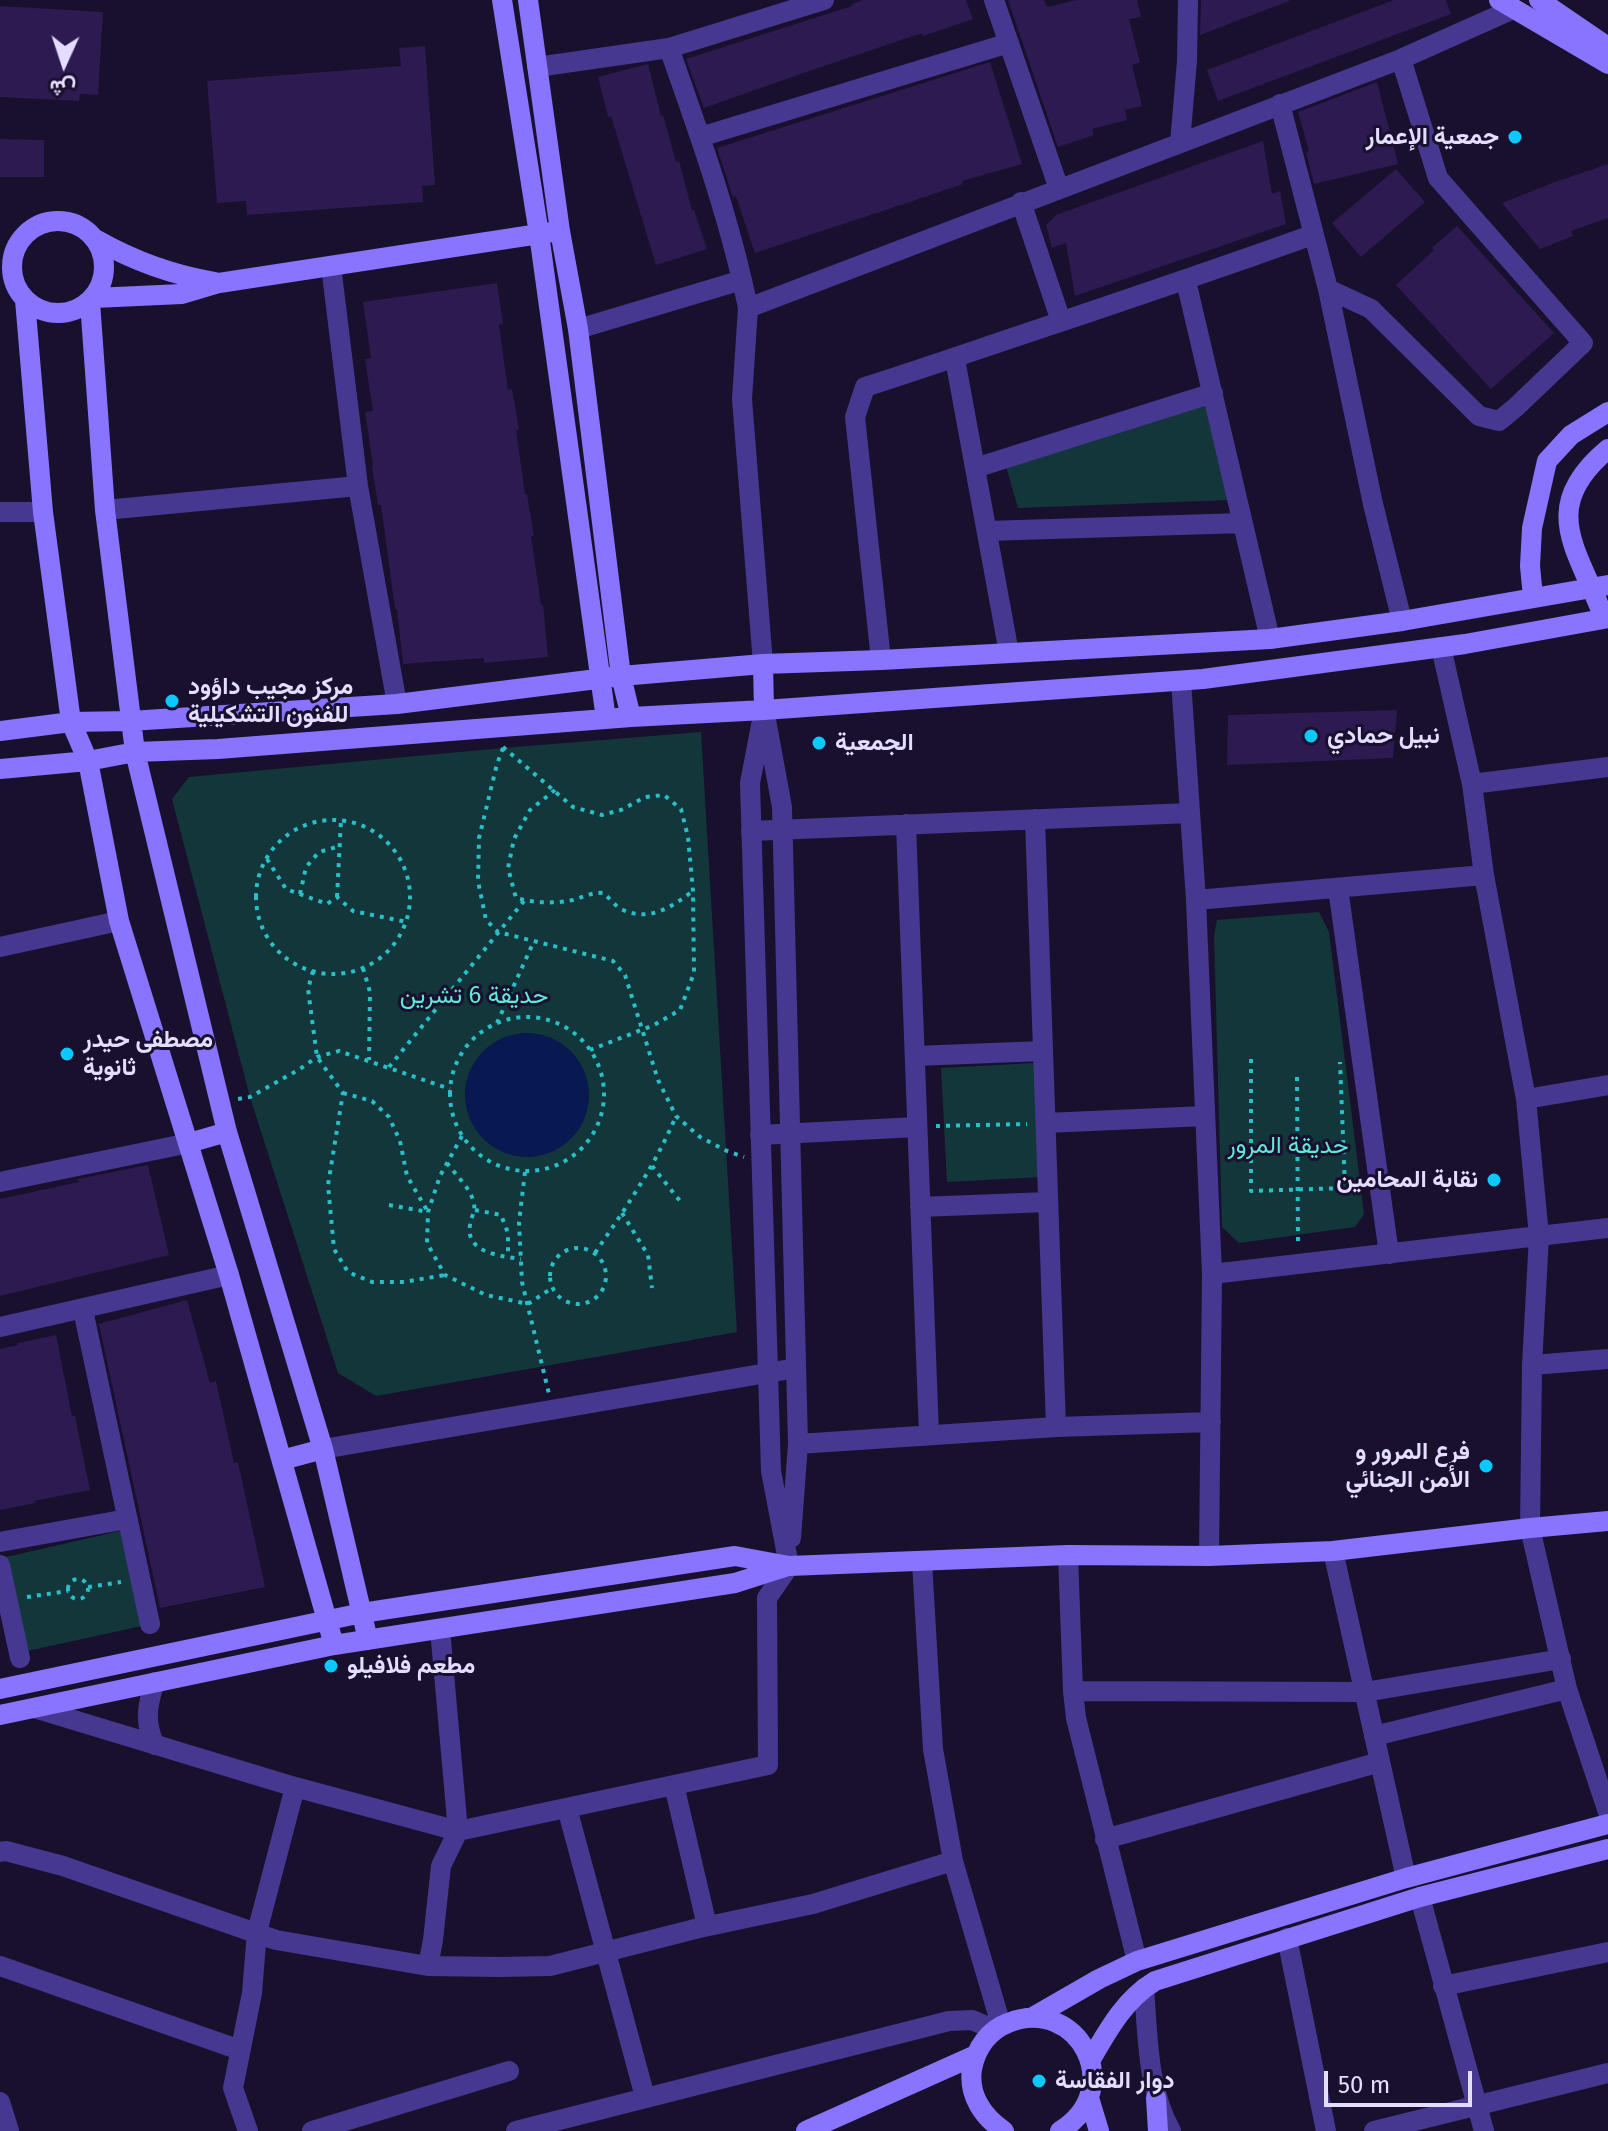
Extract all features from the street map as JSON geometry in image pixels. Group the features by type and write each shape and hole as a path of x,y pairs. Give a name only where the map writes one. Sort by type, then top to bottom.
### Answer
{"main road":[{"path":"502,0 611,678 631,717"},
{"path":"528,0 560,231 578,329 611,678 606,719"},
{"path":"1539,0 1608,47"},
{"path":"1506,4 1608,64"},
{"path":"219,283 155,267 119,253 72,222 41,224 9,244 71,722 88,761 119,921 229,1275 334,1645"},
{"path":"92,300 182,294 219,283 560,231"},
{"path":"14,292 36,309 50,313 64,314 78,310 92,300 102,285 105,270 97,240"},
{"path":"92,300 105,510 135,752 227,1132 323,1449 368,1640"},
{"path":"1533,597 1530,566 1532,528 1547,461 1571,435 1608,412"},
{"path":"0,769 88,761 135,752 504,737 606,719 1181,681 1441,647 1606,618 1600,586 1571,541 1567,511 1574,487 1590,464 1608,449"},
{"path":"0,731 71,722 397,704 611,678 763,664 1270,639 1402,621 1600,586"},
{"path":"763,664 764,710"},
{"path":"189,1143 227,1132"},
{"path":"282,1460 323,1449"},
{"path":"0,1689 362,1613 735,1556 789,1566 1068,1555 1209,1556 1333,1551 1608,1521"},
{"path":"0,1715 334,1645 735,1583 789,1566"},
{"path":"1033,2017 1137,1961 1406,1878 1608,1824"},
{"path":"1090,2061 1124,2007 1144,1988 1169,1976 1420,1897 1608,1849"},
{"path":"1002,2131 978,2106 972,2089 976,2055 984,2041 998,2028 1016,2019 1033,2017 1069,2029 1082,2043 1093,2073 1089,2098 1082,2112 1060,2131"},
{"path":"806,2131 976,2055"},
{"path":"1089,2098 1099,2131"},
{"path":"1156,2098 1158,2131"}],"street":[{"path":"537,67 669,48 824,0"},
{"path":"994,0 1059,189"},
{"path":"1180,143 1187,61 1188,0"},
{"path":"748,308 1401,59 1506,4"},
{"path":"700,137 1009,43"},
{"path":"669,48 700,137 748,308 742,399 763,664"},
{"path":"1328,289 1371,309 1479,416 1499,421 1583,343 1438,178 1401,59"},
{"path":"1280,104 1328,289 1373,504 1402,621"},
{"path":"1021,202 1061,321"},
{"path":"881,660 855,417 865,387 1186,281 1312,235"},
{"path":"331,266 358,486 397,704"},
{"path":"578,329 742,280"},
{"path":"1186,281 1270,639"},
{"path":"955,359 1009,653"},
{"path":"975,468 1213,393"},
{"path":"105,510 358,486"},
{"path":"0,512 43,512"},
{"path":"987,531 1243,523"},
{"path":"1441,647 1472,784 1484,875 1526,1099 1539,1236 1532,1365 1530,1528 1567,1689 1608,1812"},
{"path":"1181,681 1196,900 1212,1274 1209,1556"},
{"path":"34,1708 295,1787 458,1831 768,1765 767,1598 789,1566 798,1444 782,807 764,710"},
{"path":"764,710 750,783 751,831 771,1471 789,1566"},
{"path":"1472,784 1608,767"},
{"path":"751,831 1190,813"},
{"path":"1035,819 1056,1427"},
{"path":"906,824 929,1435"},
{"path":"1196,900 1484,875"},
{"path":"1338,888 1389,1254"},
{"path":"0,947 119,921"},
{"path":"915,1056 1043,1051"},
{"path":"1526,1099 1608,1085"},
{"path":"1046,1123 1205,1116"},
{"path":"760,1135 917,1127"},
{"path":"0,1182 189,1143"},
{"path":"920,1207 1048,1202"},
{"path":"1212,1274 1608,1228"},
{"path":"0,1327 229,1275"},
{"path":"83,1310 150,1624"},
{"path":"1532,1365 1608,1359"},
{"path":"323,1449 796,1368"},
{"path":"798,1444 1056,1427 1211,1422"},
{"path":"0,1542 127,1519"},
{"path":"1333,1551 1406,1878"},
{"path":"1068,1555 1073,1691 1081,1744 1137,1961"},
{"path":"922,1562 933,1749 953,1861 998,2028"},
{"path":"0,1565 20,1658"},
{"path":"428,1966 441,1866 458,1831 440,1629"},
{"path":"1073,1691 1365,1692 1561,1659"},
{"path":"155,1682 147,1716 155,1745"},
{"path":"1374,1736 1567,1689"},
{"path":"1105,1839 1380,1762"},
{"path":"674,1785 707,1926"},
{"path":"248,2131 233,2088 252,1993 257,1932 295,1787"},
{"path":"567,1808 645,2097"},
{"path":"0,1852 63,1866 276,1940 428,1966 499,1967 550,1966 707,1926 813,1904 953,1861"},
{"path":"1420,1897 1484,2131"},
{"path":"1287,1938 1326,2131"},
{"path":"1443,1986 1608,1952"},
{"path":"0,1966 240,2050"},
{"path":"1144,1988 1151,2076 1156,2098 1171,2131"},
{"path":"516,2131 949,2021 972,2020 998,2028"},
{"path":"312,2131 509,2071"},
{"path":"1374,2131 1608,2073"},
{"path":"0,2102 9,2131"}],"path":[{"path":"504,737 573,807 602,815 621,810 645,797 664,795 681,809 688,837 693,891 694,973 680,1010 590,1050"},
{"path":"504,737 479,838 478,881 486,920 498,932 613,961 625,975 658,1080 676,1116 700,1137 761,1163"},
{"path":"555,790 530,810 514,839 508,868 516,898 532,903 574,900 593,892 604,893 620,909 645,915 668,909 693,891"},
{"path":"337,897 341,820"},
{"path":"341,820 367,827 389,842 404,864 411,890 409,916 398,940 379,960 355,972 331,975 313,971 285,958 268,939 258,917 256,892 261,868 274,847 293,831 316,821 341,820"},
{"path":"300,894 306,867 319,852 340,846"},
{"path":"267,859 286,889 327,904 337,897"},
{"path":"337,897 353,911 407,922"},
{"path":"389,1067 524,900"},
{"path":"497,1023 534,941"},
{"path":"363,968 370,992 369,1060"},
{"path":"313,971 308,989 317,1057 343,1093 372,1101 389,1117 400,1141 407,1176 428,1212"},
{"path":"535,1017 561,1024 583,1039 590,1050 598,1061 605,1086 603,1113 592,1137 574,1156 549,1168 525,1172 500,1167 479,1154 462,1136 452,1113 450,1089 455,1065 468,1044 487,1028 510,1018 535,1017"},
{"path":"220,1101 250,1097 317,1057 339,1051 450,1089"},
{"path":"1251,1059 1251,1191 1345,1188 1340,1062"},
{"path":"1297,1077 1299,1264"},
{"path":"343,1093 328,1185 334,1249 348,1272 372,1282 404,1282 445,1275"},
{"path":"595,1253 652,1166 676,1116"},
{"path":"917,1127 1046,1123"},
{"path":"462,1136 440,1176 428,1212 427,1243 445,1275 486,1295 528,1304 552,1288"},
{"path":"447,1163 473,1198 475,1210 469,1227 474,1243 491,1255 521,1259"},
{"path":"652,1166 680,1201"},
{"path":"525,1172 519,1222 522,1282 553,1410"},
{"path":"389,1205 428,1212"},
{"path":"475,1210 501,1215 508,1233 508,1257"},
{"path":"622,1213 648,1255 652,1288"},
{"path":"577,1248 595,1253 602,1260 607,1278 600,1295 584,1304 574,1304 557,1296 549,1279 553,1261 560,1254 577,1248"},
{"path":"77,1578 84,1580 88,1587 85,1596 79,1598 68,1591 70,1583 77,1578"},
{"path":"88,1587 140,1579"},
{"path":"7,1600 68,1591"}],"green space":[{"path":"1208,403 1230,500 1018,508 1006,466"},
{"name":"حديقة 6 تشرين","path":"701,732 737,1332 376,1396 338,1373 250,1097 172,799 189,777"},
{"name":"حديقة المرور","path":"1319,912 1329,932 1364,1214 1355,1227 1239,1243 1222,1227 1214,935 1217,920"},
{"path":"1035,1063 1042,1177 947,1182 941,1068"},
{"path":"120,1531 142,1626 27,1651 6,1557"}],"shaded area":[{"path":"527,1033 551,1038 571,1051 584,1071 589,1095 584,1119 571,1139 551,1152 527,1157 503,1152 483,1139 470,1119 465,1095 470,1071 483,1051 503,1038"}],"building":[{"path":"863,0 966,0 973,19 923,36 922,33 704,108 686,59"},
{"path":"1008,0 1044,0 1047,7 1076,0 1137,0 1141,17 1129,19 1140,62 1132,65 1142,106 1125,110 1127,120 1092,129 1094,135 1058,147"},
{"path":"1201,0 1289,0 1289,1 1200,35"},
{"path":"1394,0 1446,0 1451,14 1218,101 1207,70"},
{"path":"0,6 103,12 98,95 80,94 79,101 0,97"},
{"path":"425,46 435,185 422,186 423,202 247,215 246,201 217,203 207,81 401,66 399,48"},
{"path":"990,62 1022,164 962,181 963,184 755,253 717,148"},
{"path":"648,64 661,116 707,249 656,265 598,77"},
{"path":"1377,82 1398,164 1314,184 1298,112"},
{"path":"0,139 44,140 44,177 0,177"},
{"path":"1263,141 1272,194 1280,191 1286,224 1075,296 1066,243 1052,248 1046,225 1056,215"},
{"path":"1608,164 1608,218 1571,231 1573,236 1540,249 1502,203 1552,183"},
{"path":"1396,169 1425,202 1361,257 1332,223"},
{"path":"1457,226 1554,333 1491,389 1396,285"},
{"path":"497,283 503,324 499,325 508,390 512,389 519,429 516,430 534,536 531,536 543,604 548,657 484,663 484,658 403,664 365,412 373,411 365,359 371,358 363,302"},
{"name":"نبيل حمادي","path":"1397,710 1393,758 1227,765 1228,715"},
{"path":"148,1165 169,1255 0,1296 0,1199"},
{"path":"187,1300 210,1383 216,1381 234,1463 238,1462 265,1587 160,1608 99,1324"},
{"path":"56,1335 90,1490 0,1510 0,1349"}],"place":[{"name":"جمعية الإعمار","path":"1515,137"},
{"name":"مركز مجيب داؤود للفنون التشكيلية","path":"172,701"},
{"name":"نبيل حمادي","path":"1311,736"},
{"name":"الجمعية","path":"819,743"},
{"name":"مصطفى حيدر ثانوية","path":"67,1054"},
{"name":"نقابة المحامين","path":"1494,1180"},
{"name":"فرع المرور و الأمن الجنائي","path":"1486,1466"},
{"name":"مطعم فلافيلو","path":"331,1666"},
{"name":"دوار الفقاسة","path":"1039,2081"}]}
